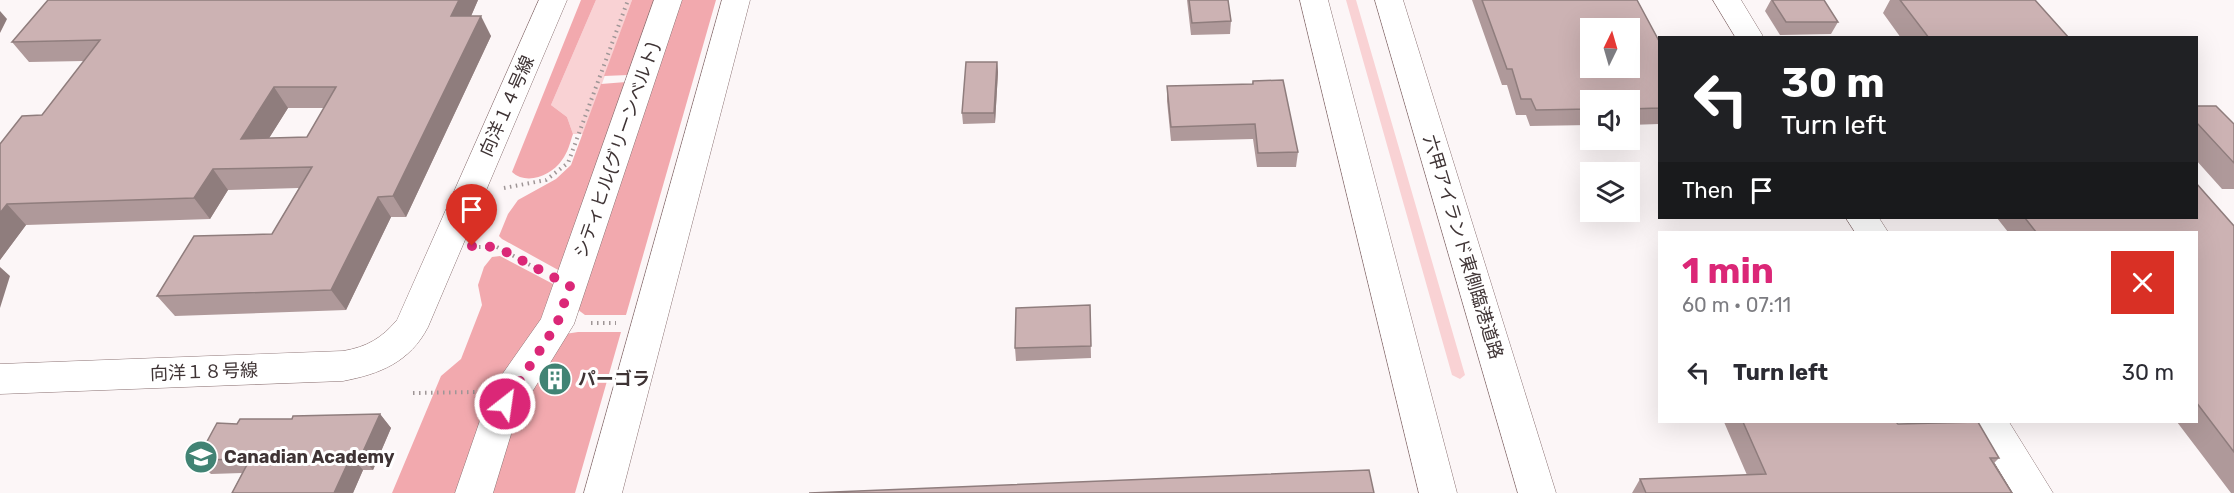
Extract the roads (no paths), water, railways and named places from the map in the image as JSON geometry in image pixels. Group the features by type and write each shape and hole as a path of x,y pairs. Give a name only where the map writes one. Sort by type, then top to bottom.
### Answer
{"street":[{"name":"向洋１４号線","path":"401,342 411,327 553,0"},
{"name":"シティヒル(グリーンベルト)","path":"474,493 498,417 512,391 557,324 668,0"},
{"path":"603,493 736,0"},
{"path":"1314,0 1438,493"},
{"name":"六甲アイランド東側臨港道路","path":"1389,0 1537,493"},
{"path":"1727,0 1749,36"},
{"name":"向洋１８号線","path":"0,379 343,366 381,357 401,342"},
{"path":"1990,423 2034,493"}],"place":[{"name":"パーゴラ","path":"555,379"},
{"name":"Canadian Academy","path":"201,457"}]}
